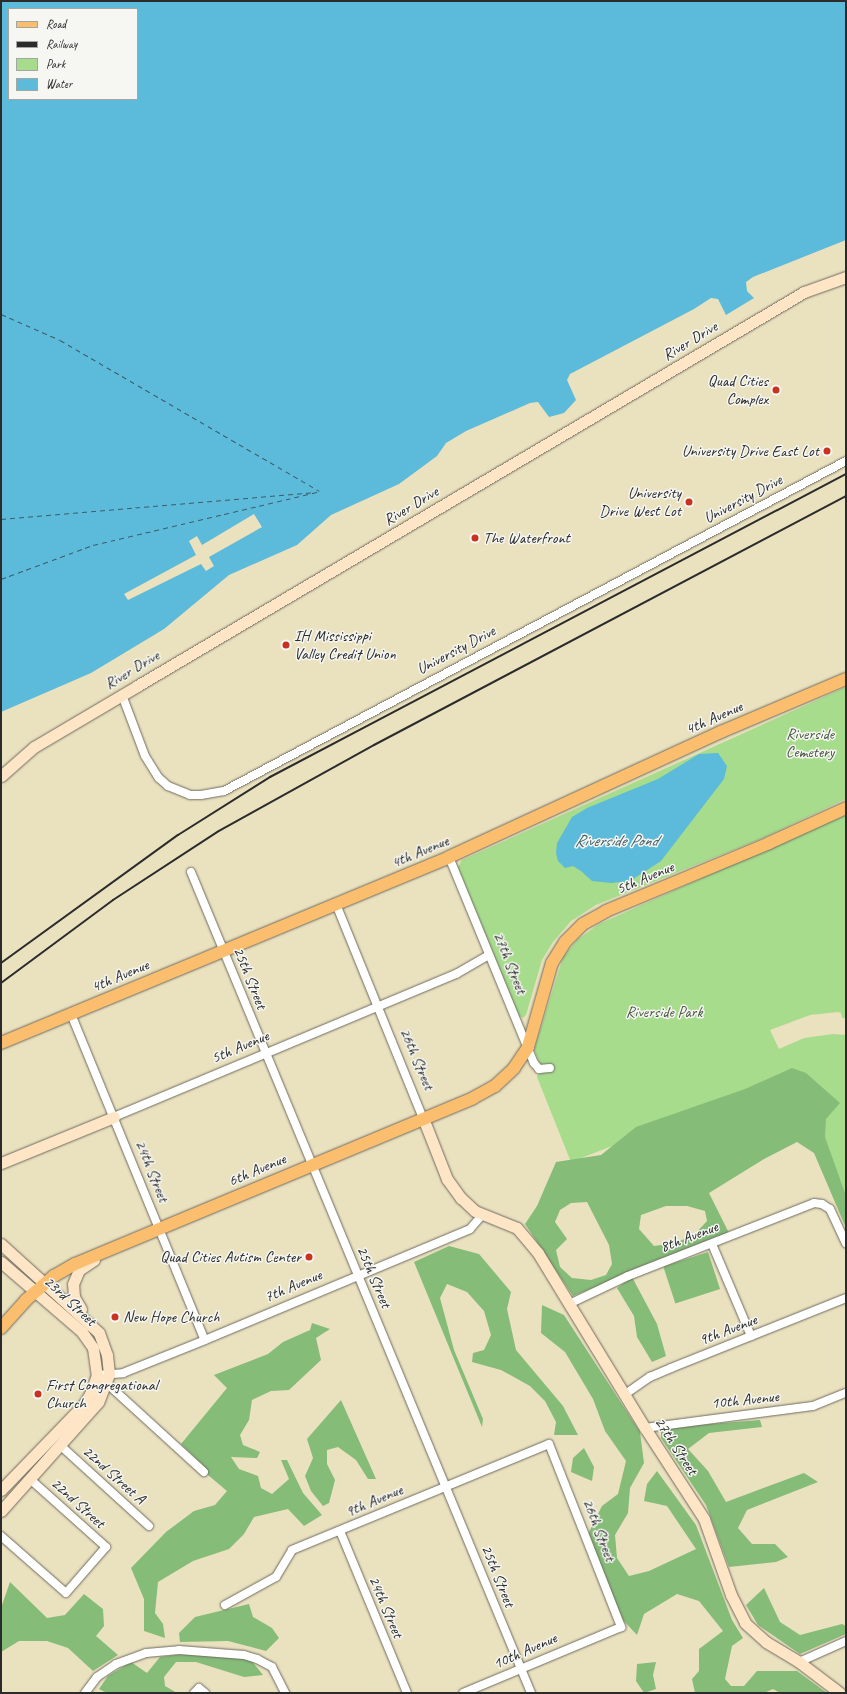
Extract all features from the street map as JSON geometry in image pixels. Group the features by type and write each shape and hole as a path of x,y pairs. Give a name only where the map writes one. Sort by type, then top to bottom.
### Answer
{"main road":[{"name":"4th Avenue","path":"1,1043 449,857 721,732 846,679"},
{"name":"5th Avenue","path":"528,1047 552,963 565,942 583,924 606,911 769,843 846,808"},
{"name":"6th Avenue","path":"1,1328 41,1287 75,1264 423,1118 495,1086 514,1068 528,1047"}],"street":[{"name":"River Drive","path":"1,776 34,747 804,292 846,277"},
{"name":"University Drive","path":"122,695 145,756 159,778 168,786 190,795 224,791 846,461"},
{"name":"27th Street","path":"449,857 536,1067 539,1069 550,1068"},
{"name":"25th Street","path":"191,872 531,1693"},
{"name":"26th Street","path":"336,904 451,1185 465,1203 483,1214"},
{"name":"5th Avenue","path":"1,1163 472,967 489,955"},
{"name":"24th Street","path":"72,1014 205,1340"},
{"name":"8th Avenue","path":"569,1304 628,1276 808,1205 822,1204 830,1209 846,1244"},
{"name":"27th Street","path":"483,1214 508,1224 524,1234 538,1253 624,1395 704,1520 731,1595 745,1623 766,1642 799,1662 840,1693"},
{"name":"7th Avenue","path":"108,1378 205,1340 470,1229 483,1214"},
{"name":"23rd Street","path":"1,1244 89,1341 96,1359 97,1374"},
{"path":"99,1333 74,1297 73,1284 79,1270 84,1265 122,1244"},
{"path":"712,1244 752,1336"},
{"name":"23rd Street","path":"1,1262 41,1287 99,1333 106,1355 108,1378"},
{"name":"9th Avenue","path":"624,1395 650,1377 846,1298"},
{"path":"1,1490 83,1405 90,1394 97,1374 108,1378 204,1472"},
{"path":"1,1512 61,1446 98,1402 108,1378"},
{"name":"10th Avenue","path":"645,1428 813,1406 846,1393"},
{"name":"26th Street","path":"549,1444 621,1627"},
{"name":"9th Avenue","path":"225,1605 276,1577 292,1550 549,1444"},
{"name":"22nd Street A","path":"61,1446 149,1526"},
{"name":"22nd Street","path":"1,1536 66,1593 106,1547 30,1479"},
{"name":"24th Street","path":"340,1531 407,1693"},
{"name":"10th Avenue","path":"463,1693 621,1627"},
{"path":"799,1662 846,1641"},
{"path":"85,1693 97,1677 116,1664 160,1651 244,1655 267,1663 276,1673 285,1693"},
{"path":"194,1693 200,1688 205,1693"}],"green space":[{"name":"Riverside Cemetery","path":"846,687 846,799 758,840 596,905 571,921 553,942 542,960 526,1015 523,1018 519,1016 458,867 462,860"},
{"name":"Riverside Park","path":"846,814 846,1018 842,1018 841,1013 838,1012 810,1015 770,1030 779,1049 804,1038 833,1034 846,1035 846,1216 790,1077 571,1162 537,1077 541,1066 534,1050 563,957 577,940 599,924"},
{"path":"792,1068 806,1073 840,1103 826,1119 825,1137 846,1196 846,1228 814,1153 797,1142 764,1159 709,1193 729,1233 573,1296 525,1224 537,1206 556,1162 601,1155 636,1127 745,1089","holes":["587,1202 609,1245 612,1264 606,1275 591,1280 572,1278 560,1267 556,1250 567,1239 555,1222 560,1210 571,1203","666,1206 687,1206 705,1211 707,1221 694,1235 675,1243 654,1246 639,1229 641,1215"]},
{"path":"449,1246 479,1254 511,1292 507,1309 516,1350 563,1406 578,1435 554,1435 556,1422 545,1401 530,1386 501,1370 472,1362 473,1353 484,1350 491,1335 484,1311 467,1292 447,1284 440,1298 454,1350 483,1419 482,1427 414,1262"},
{"path":"708,1252 720,1289 675,1304 663,1267"},
{"path":"632,1277 657,1324 666,1356 652,1362 637,1337 634,1316 617,1288"},
{"path":"542,1305 564,1315 640,1432 644,1463 630,1488 628,1513 615,1535 617,1558 629,1576 649,1571 696,1549 667,1506 644,1501 647,1484 657,1471 696,1525 732,1620 743,1638 732,1646 725,1679 731,1686 744,1686 757,1671 797,1671 827,1693 780,1693 773,1689 764,1693 695,1693 692,1679 699,1671 699,1649 723,1631 699,1601 677,1594 644,1614 637,1635 621,1618 588,1534 602,1506 618,1494 626,1461 605,1431 593,1399 565,1352 541,1333"},
{"path":"312,1323 330,1329 316,1338 321,1360 289,1390 271,1391 252,1400 249,1420 240,1435 243,1445 260,1452 257,1458 231,1457 239,1469 258,1476 261,1488 272,1494 289,1479 281,1460 287,1460 303,1493 322,1515 304,1526 288,1509 254,1517 244,1534 229,1549 193,1561 158,1582 155,1613 163,1624 165,1638 144,1631 144,1599 131,1568 166,1532 194,1511 215,1505 227,1491 208,1475 206,1468 181,1444 227,1388 214,1375 268,1354 283,1342 310,1330"},
{"path":"341,1400 376,1479 368,1479 356,1460 338,1447 327,1450 327,1464 335,1480 329,1503 323,1506 311,1491 305,1476 313,1458 307,1439"},
{"path":"760,1420 762,1427 709,1433 688,1449 708,1471 726,1502 804,1473 818,1482 747,1510 738,1528 752,1544 775,1544 788,1557 776,1562 729,1567 706,1505 661,1438 661,1428"},
{"path":"584,1448 594,1467 592,1481 571,1472 573,1458"},
{"path":"10,1582 47,1618 65,1615 84,1594 103,1609 104,1626 96,1636 118,1655 93,1671 68,1648 47,1641 19,1641 1,1652 1,1608"},
{"path":"764,1588 780,1622 800,1635 842,1624 846,1626 846,1634 800,1654 758,1625 746,1605"},
{"path":"249,1604 253,1617 272,1628 279,1638 266,1651 228,1641 180,1642 179,1633 195,1617"},
{"path":"190,1653 251,1660 263,1675 244,1677 196,1662 176,1662 164,1677 165,1686 177,1693 107,1693 99,1689 108,1676 131,1662 147,1673 160,1657"},
{"path":"656,1662 653,1675 656,1689 644,1693 636,1681 637,1664"}],"water":[{"path":"1,1 846,1 846,240 753,277 746,282 747,291 754,298 726,315 718,299 711,298 694,309 570,374 567,380 576,400 564,413 549,417 538,402 530,403 466,431 446,443 437,456 399,484 331,515 297,545 229,575 164,629 91,673 1,712"},
{"name":"Riverside Pond","path":"718,753 727,766 724,779 661,861 630,881 611,883 592,881 573,866 565,868 558,861 556,853 557,843 572,817 587,808 658,779 699,754"}],"pier":[{"path":"254,514 262,527 209,557 214,566 206,571 201,564 128,600 124,594 196,555 189,541 197,536 202,545"}],"ferry route":[{"path":"1,314 60,340 319,491"},
{"path":"1,519 314,492"},
{"path":"1,579 93,545 318,492"}],"railway":[{"path":"1,963 178,835 270,777 846,474"},
{"path":"1,983 113,900 219,831 374,745 846,496"}],"place":[{"name":"Quad Cities Complex","path":"776,390"},
{"name":"University Drive East Lot","path":"827,451"},
{"name":"University Drive West Lot","path":"689,502"},
{"name":"The Waterfront","path":"475,538"},
{"name":"IH Mississippi Valley Credit Union","path":"286,645"},
{"name":"Quad Cities Autism Center","path":"309,1257"},
{"name":"New Hope Church","path":"115,1317"},
{"name":"First Congregational Church","path":"38,1394"}]}
